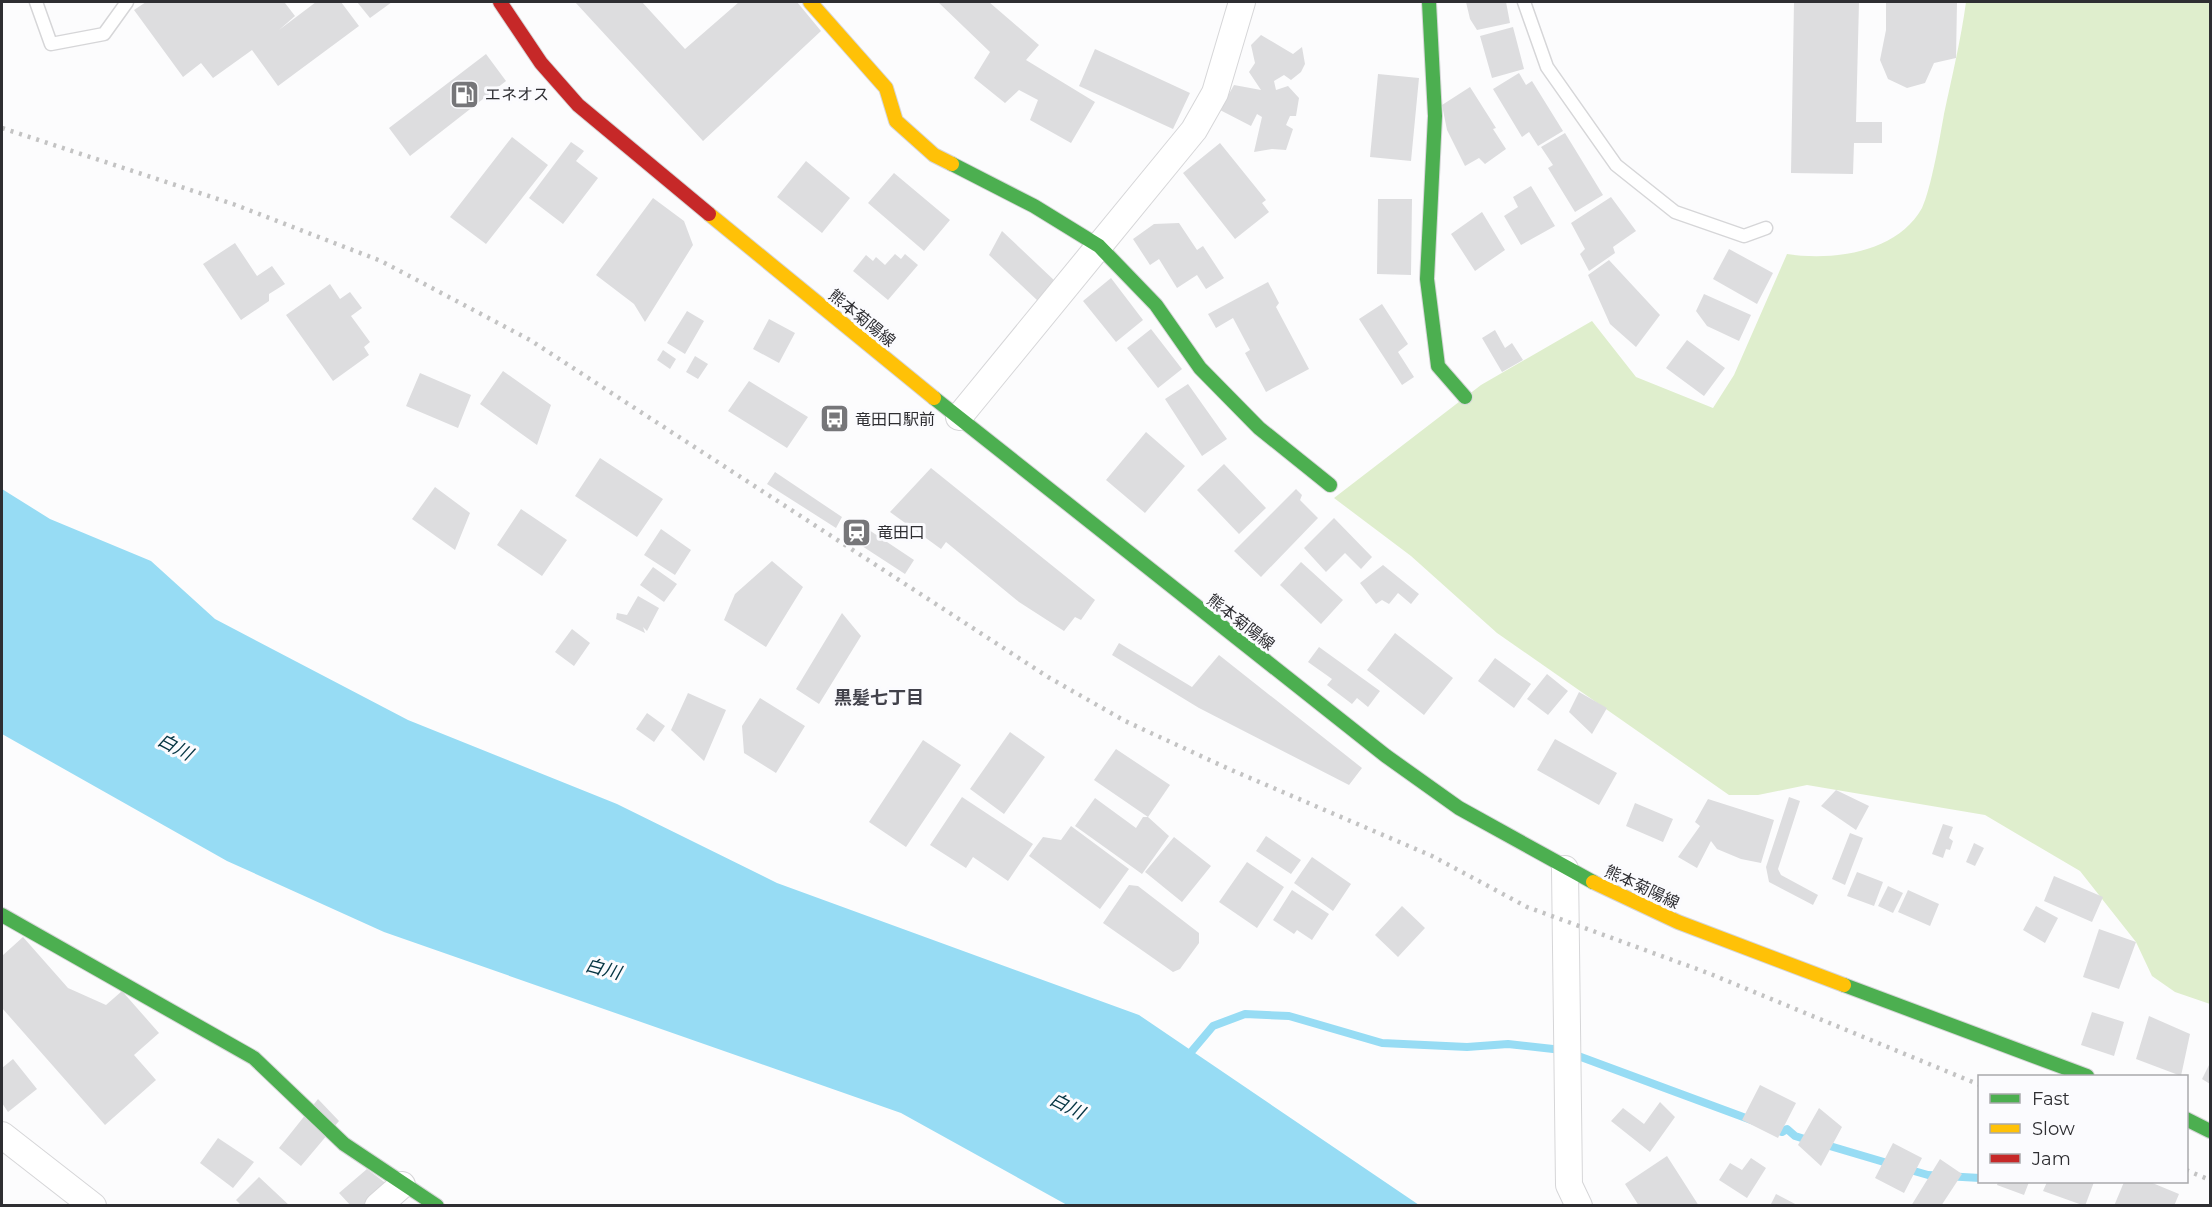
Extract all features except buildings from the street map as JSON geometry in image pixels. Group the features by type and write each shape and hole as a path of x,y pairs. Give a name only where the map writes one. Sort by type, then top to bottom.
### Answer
{"main road":[{"name":"熊本菊陽線","path":"500,2 540,63 578,105 959,417 1386,756 1459,808 1565,869 1678,922 2082,1075"},
{"path":"810,2 886,88 896,121 934,155 1034,206 1099,246 1155,305 1200,368 1259,428 1330,485"},
{"path":"1429,2 1435,116 1427,279 1438,366 1465,397"},
{"path":"2,915 254,1058 344,1144 402,1185 437,1206"},
{"path":"2188,1120 2211,1131"}],"street":[{"path":"959,417 1194,130 1215,93 1242,2"},
{"path":"1565,869 1569,1185 1579,1206"},
{"path":"2,1135 93,1206"},
{"path":"378,1206 402,1185"}],"lane":[{"path":"36,2 51,44 104,34 127,2"},
{"path":"1524,2 1547,67 1616,165 1675,212 1744,236 1766,228"}],"green space":[{"path":"1966,2 2210,2 2210,1004 2175,992 2152,976 2136,942 2080,871 1985,815 1807,785 1758,795 1729,795 1497,633 1411,556 1334,498 1481,385 1592,321 1636,377 1713,408 1734,375 1787,254 1824,256 1862,251 1897,235 1911,223 1922,208 1935,162"}],"water":[{"name":"白川","path":"2,489 50,519 151,561 215,619 408,720 617,804 777,883 1139,1015 1419,1205 1067,1205 901,1113 384,932 227,861 2,734"}],"waterway":[{"path":"1186,1058 1213,1026 1245,1014 1289,1016 1382,1043 1467,1047 1508,1044 1562,1050 1754,1121"},
{"path":"1772,1128 1782,1132 1787,1129 1795,1136 1811,1141"},
{"path":"1823,1144 1894,1165"},
{"path":"1907,1169 1928,1175 1978,1178"}],"railway":[{"path":"2,128 233,204 381,261 530,340 1048,677 1125,721 1229,769 1432,856 1527,907 1708,973 1978,1084"},
{"path":"2188,1171 2210,1180"}],"traffic: fast":[{"path":"1429,2 1435,116 1427,279 1438,366 1465,397"},
{"path":"952,164 1034,206 1099,246 1156,305 1200,368 1259,428 1330,485"},
{"path":"934,398 1386,756 1459,808 1593,882"},
{"path":"2,915 254,1058 344,1144 437,1206"},
{"path":"1844,985 2084,1075"},
{"path":"2188,1120 2210,1131"}],"traffic: slow":[{"path":"810,2 886,88 896,121 934,155 952,164"},
{"path":"709,214 934,398"},
{"path":"1593,882 1678,922 1844,985"}],"traffic: jam":[{"path":"500,2 541,63 578,105 709,214"}],"place":[{"name":"エネオス","path":"464,94"},
{"name":"竜田口駅前","path":"834,419"},
{"name":"竜田口","path":"856,532"}],"district":[{"name":"黒髪七丁目","path":"879,698"}]}
